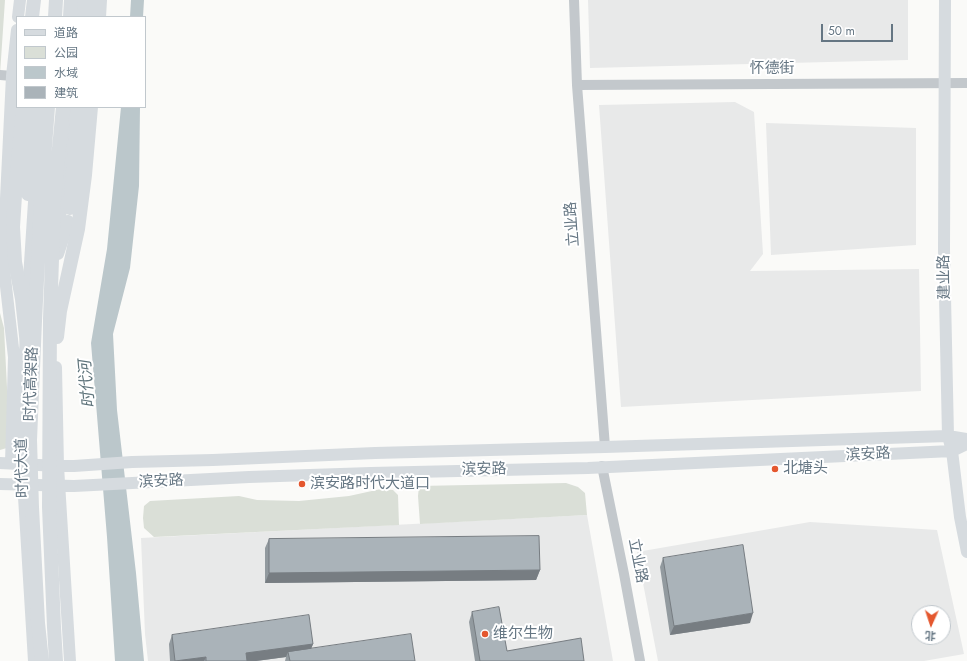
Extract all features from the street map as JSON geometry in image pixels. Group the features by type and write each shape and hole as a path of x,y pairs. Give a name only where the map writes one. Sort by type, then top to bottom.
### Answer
{"highway":[{"path":"32,16 34,0"},
{"path":"42,16 43,0"},
{"path":"55,16 56,0"},
{"path":"70,16 71,0"},
{"path":"85,16 87,0"},
{"path":"99,16 100,0"},
{"path":"23,108 13,227 15,262 22,299 32,396"},
{"path":"28,194 35,108"},
{"name":"时代高架路","path":"42,661 38,623 30,440 41,199 48,108"},
{"name":"时代高架路","path":"56,661 49,507 49,400 54,200 62,108"},
{"path":"70,208 78,108"},
{"path":"49,400 60,311 78,229 85,175 91,108"}],"main road":[{"path":"18,16 20,0"},
{"path":"48,16 50,0"},
{"path":"78,16 79,0"},
{"name":"建业路","path":"945,0 944,250 948,436 952,451 960,517 967,552"},
{"path":"11,463 14,358 3,260 6,76 16,34"},
{"name":"时代大道","path":"34,661 22,484 11,463 23,382 42,108"},
{"path":"70,108 58,254 56,299 58,466 70,661"},
{"path":"28,194 27,222 31,249"},
{"path":"58,254 67,227 70,208"},
{"path":"12,344 29,285"},
{"name":"滨安路","path":"11,463 58,466 376,453 948,436 967,439"},
{"name":"滨安路","path":"0,484 74,486 355,473 588,468 602,466 952,451 967,444"}],"street":[{"name":"立业路","path":"574,0 577,85 605,447"},
{"name":"怀德街","path":"577,85 967,84"},
{"name":"立业路","path":"602,466 640,661"}],"shaded area":[{"path":"588,0 908,0 908,60 590,68"},
{"path":"735,102 754,112 763,254 750,271 919,269 921,391 621,407 599,105"},
{"path":"766,123 916,128 916,245 771,255"},
{"path":"587,515 613,661 148,661 145,634 141,538"},
{"path":"810,522 937,530 964,654 924,661 658,661 637,552"}],"green space":[{"path":"0,0 5,0 0,74"},
{"path":"0,313 4,328 10,447 0,450"},
{"path":"566,483 578,487 585,493 587,515 420,524 418,496 419,486"},
{"path":"381,489 393,490 398,495 399,525 154,537 144,528 144,506 150,501 239,496 257,500 299,501 349,496"}],"water":[{"path":"131,0 144,0 143,16 130,16"},
{"path":"121,108 140,108 139,186 130,268 113,334 117,410 136,573 144,661 115,661 107,537 91,343 107,249"}],"building":[{"path":"539,536 540,570 269,573 269,539"},
{"path":"743,545 753,613 674,626 663,558"},
{"path":"499,607 507,651 581,638 584,661 480,661 472,612"},
{"path":"309,615 313,644 246,653 247,661 206,661 206,657 175,661 172,635"},
{"path":"411,634 415,661 290,661 288,652"}],"place":[{"name":"北塘头","path":"775,469"},
{"name":"滨安路时代大道口","path":"302,484"},
{"name":"维尔生物","path":"485,634"}],"water label":[{"name":"时代河","path":"88,384"}]}
